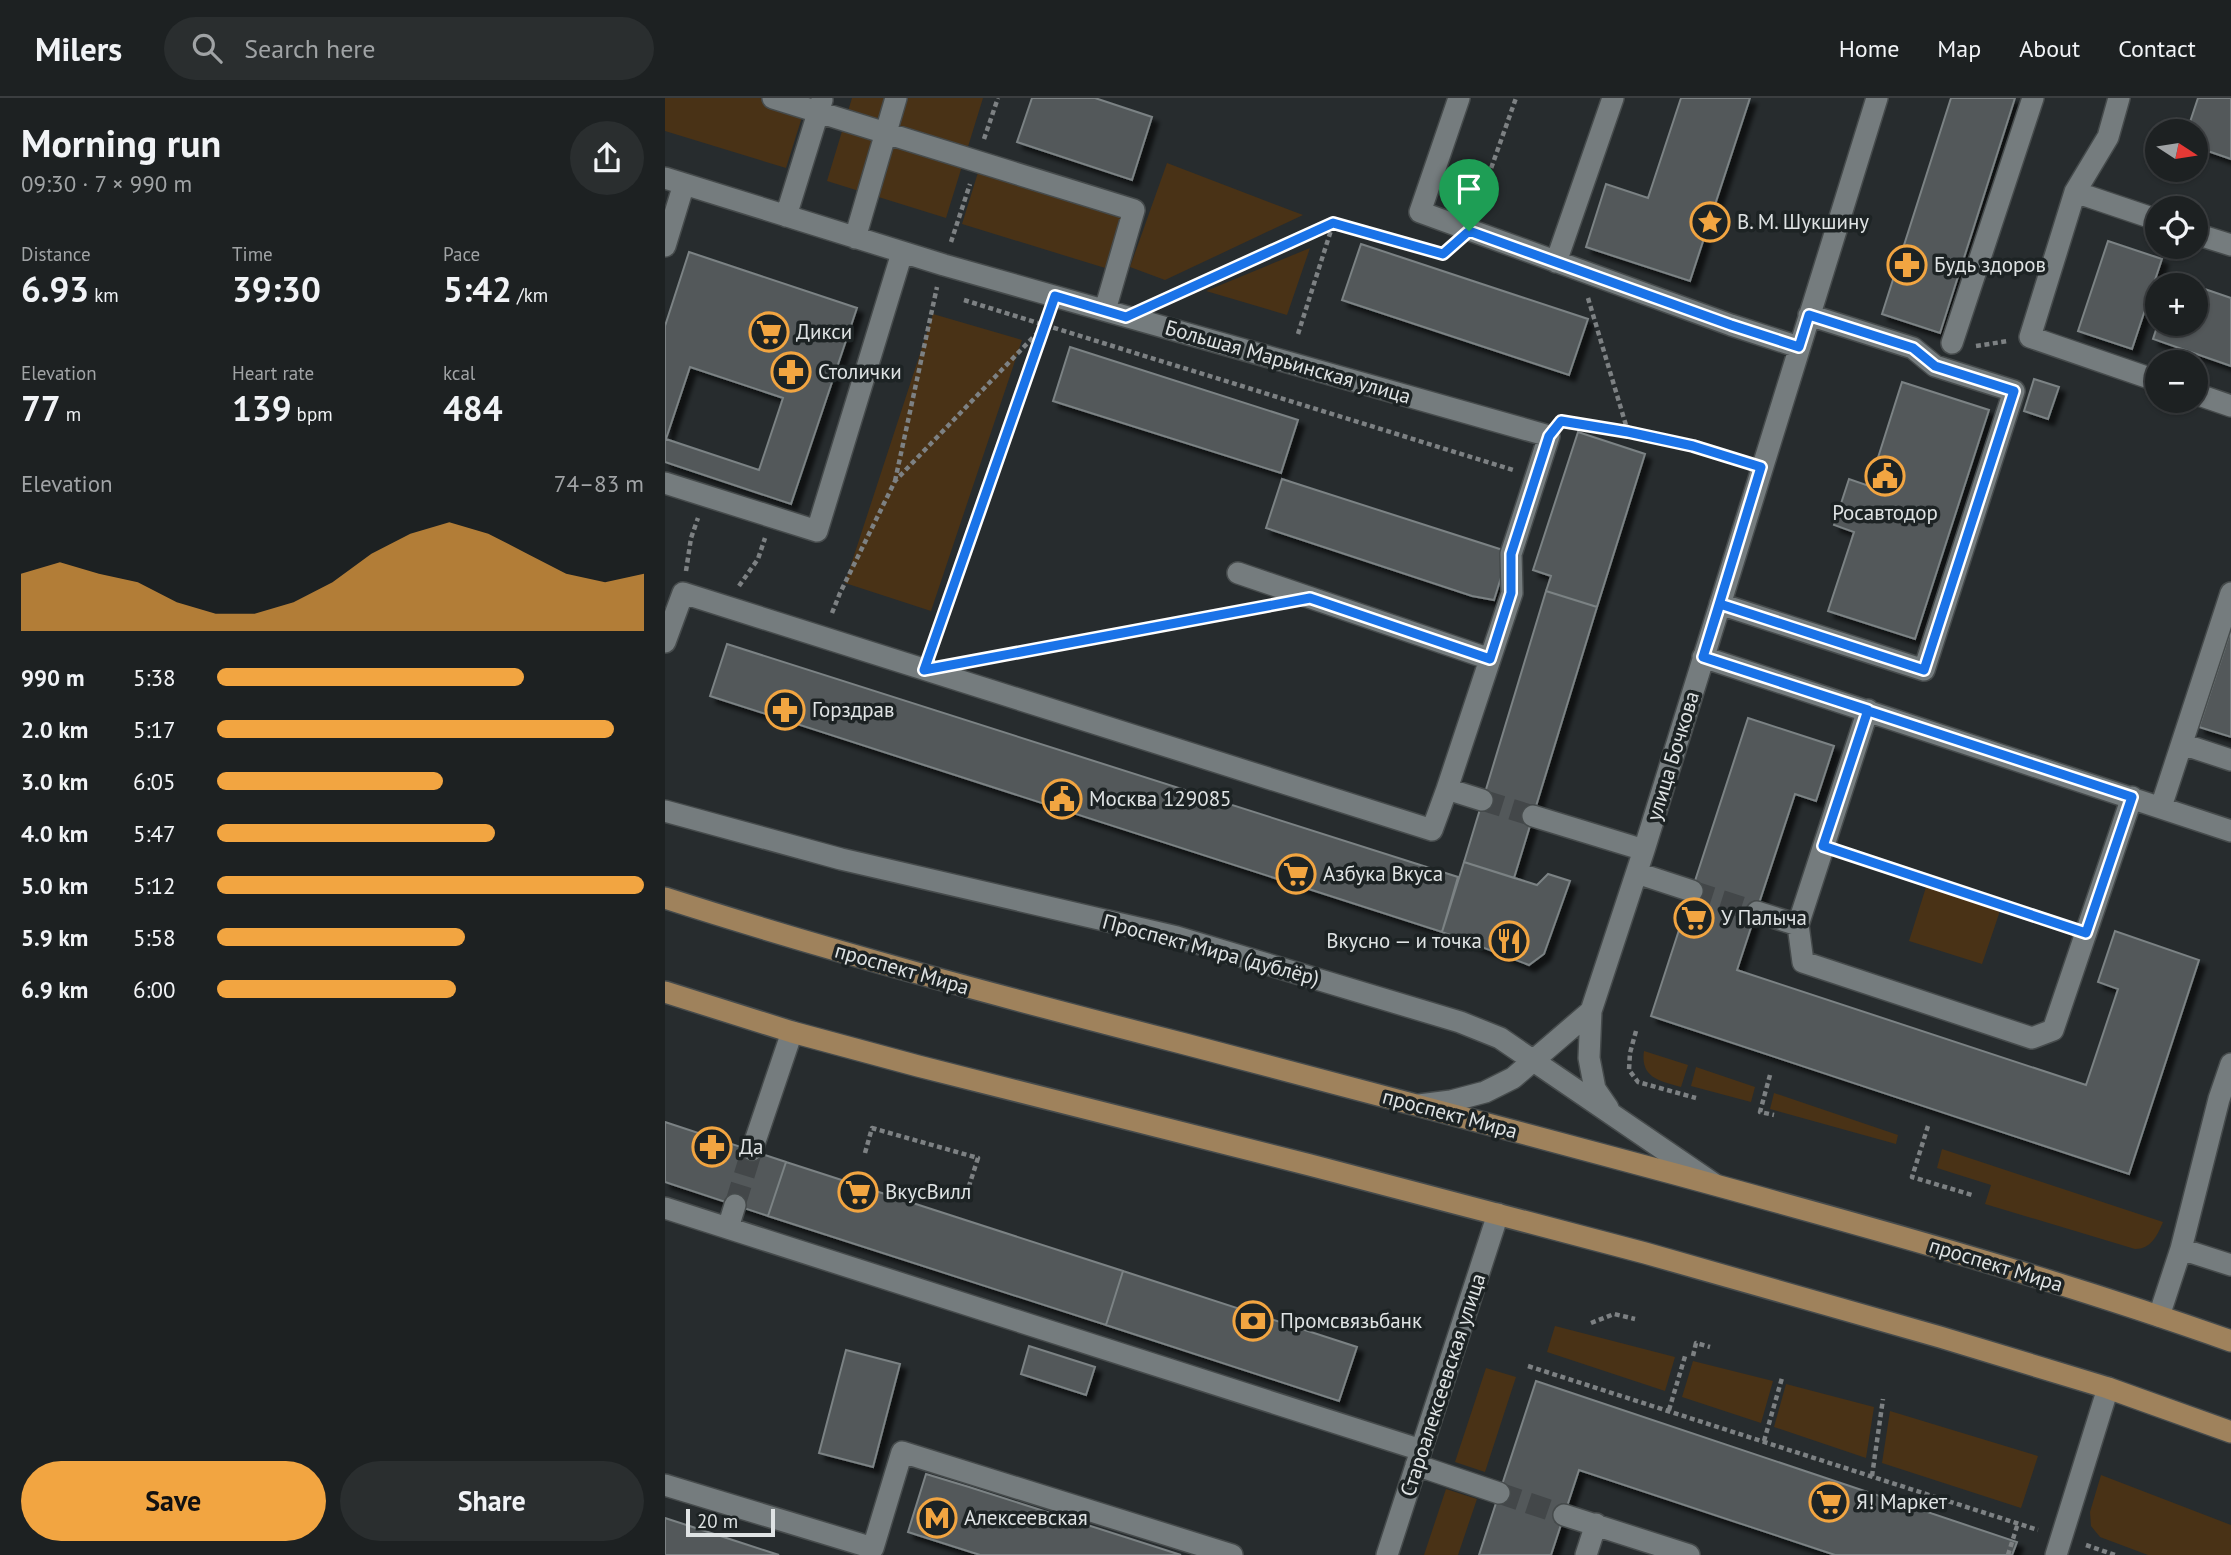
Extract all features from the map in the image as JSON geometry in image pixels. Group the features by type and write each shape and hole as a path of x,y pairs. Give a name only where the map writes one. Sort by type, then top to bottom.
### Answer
{"main road":[{"name":"проспект Мира","path":"665,898 761,929 994,995 1417,1105 1930,1244 2231,1341"},
{"path":"665,992 792,1032 932,1070 1658,1256 2108,1388 2231,1432"}],"street":[{"path":"773,98 820,105 885,133 1133,210 1105,310"},
{"path":"855,238 896,98"},
{"path":"1459,98 1420,212 1799,347"},
{"path":"1556,262 1613,98"},
{"name":"улица Бочкова","path":"1611,1113 1595,1089 1589,1058 1591,1012 1637,873 1877,98"},
{"path":"1952,343 2033,98"},
{"path":"2119,98 2108,137 2075,192 2030,337 2145,377"},
{"path":"786,216 820,105"},
{"path":"665,246 675,181"},
{"name":"Большая Марьинская улица","path":"675,181 902,253 1549,436"},
{"path":"2075,192 2145,216"},
{"path":"2208,238 2231,245"},
{"path":"665,483 817,531 902,253"},
{"path":"1720,604 1924,670 2014,391 1935,366 1913,348 1809,315"},
{"path":"2208,398 2231,406"},
{"path":"665,642 683,593 1432,831 1511,593 1511,554 1549,436"},
{"path":"1237,573 1490,659"},
{"path":"2161,807 2231,593"},
{"path":"1703,657 2231,831"},
{"path":"1868,710 1798,925 1804,962 2032,1038 2053,1030 2132,797"},
{"path":"2182,744 2231,760"},
{"path":"1447,789 1482,800"},
{"name":"Проспект Мира (дублёр)","path":"665,811 841,859 1177,937 1460,1022 1500,1038 1717,1186"},
{"path":"1533,816 1644,850"},
{"path":"1637,873 1692,891"},
{"path":"1757,912 1798,925"},
{"path":"1417,1105 1451,1101 1485,1092 1513,1078 1591,1012"},
{"path":"752,1150 792,1032"},
{"path":"2159,1316 2225,1101 2231,1064"},
{"path":"728,1228 735,1205"},
{"path":"665,1208 1419,1458 1499,1493"},
{"name":"Староалексеевская улица","path":"1387,1555 1498,1214"},
{"path":"2181,1249 2231,1265"},
{"path":"2059,1546 2108,1388"},
{"path":"665,1485 873,1548 902,1452 1232,1555"},
{"path":"1564,1515 1689,1555"},
{"path":"1586,1555 1596,1524"}],"path":[{"path":"1126,317 1333,223 1443,254 1469,231 1515,98"},
{"path":"1298,334 1333,223"},
{"path":"823,638 839,593 895,481 935,291 944,265"},
{"path":"1580,271 1628,432"},
{"path":"894,279 947,295"},
{"path":"924,670 1055,296"},
{"path":"960,299 1536,477"},
{"path":"895,481 1045,325"},
{"path":"1549,436 1561,421 1693,446 1761,467"},
{"path":"683,593 691,538 705,495"},
{"path":"725,607 758,559 772,518"},
{"path":"978,660 1310,598"},
{"path":"1823,846 2086,933"},
{"path":"1636,1031 1629,1070 1638,1082 1696,1098"},
{"path":"1770,1075 1760,1112 1774,1115"},
{"path":"1928,1126 1912,1177 1972,1195"},
{"path":"865,1153 873,1128 978,1158 969,1186"},
{"path":"1591,1323 1614,1314 1635,1319"},
{"path":"1693,1356 1696,1343 1710,1347"},
{"path":"1669,1410 1686,1353"},
{"path":"1528,1366 2018,1523 2059,1546 2115,1555"},
{"path":"1764,1441 1781,1378"},
{"path":"1872,1476 1882,1399"},
{"path":"2008,1555 2018,1523"}],"shaded area":[{"path":"665,98 808,98 786,168 665,131"},
{"path":"852,98 983,98 946,218 827,181"},
{"path":"1167,163 1303,215 1165,280 1130,267"},
{"path":"980,166 1133,213 1115,271 962,224"},
{"path":"1310,248 1287,315 1206,291"},
{"path":"933,314 1022,340 931,611 845,583"},
{"path":"1927,884 2001,908 1982,964 1909,941"},
{"path":"1644,1051 1688,1065 1681,1087 1659,1080 1648,1073"},
{"path":"1696,1067 1755,1087 1751,1102 1691,1086"},
{"path":"1774,1093 1898,1135 1896,1144 1770,1109"},
{"path":"1942,1149 2163,1222 2156,1237 2149,1244 2135,1249 1985,1204 1991,1185 1937,1168"},
{"path":"1555,1326 1675,1357 1665,1391 1547,1352"},
{"path":"1693,1361 1773,1381 1761,1423 1682,1397"},
{"path":"1486,1368 1516,1377 1485,1472 1455,1462"},
{"path":"1786,1384 1874,1407 1866,1458 1774,1427"},
{"path":"1890,1411 2038,1456 2021,1508 1882,1463"},
{"path":"2101,1475 2231,1525 2231,1555 2148,1555 2100,1537 2091,1526 2090,1512"},
{"path":"1446,1489 1477,1499 1458,1555 1424,1555"}],"building":[{"path":"1032,98 1095,98 1152,117 1132,180 1017,142"},
{"path":"1681,98 1750,98 1690,281 1586,247 1606,184 1648,198"},
{"path":"1951,98 2015,98 1940,333 1882,314"},
{"path":"2198,98 2231,98 2231,159 2209,151 2209,119 2191,119"},
{"path":"2108,241 2145,253 2145,259 2162,259 2157,273 2145,273 2145,310 2132,349 2078,331"},
{"path":"1361,244 1588,319 1569,375 1342,300"},
{"path":"689,252 857,308 791,504 665,462 665,326","holes":["690,367 783,398 759,470 666,439"]},
{"path":"2208,290 2231,298 2231,366 2208,358 2208,350 2185,350 2153,339 2154,336 2208,336"},
{"path":"1070,347 1298,420 1281,473 1053,401"},
{"path":"2034,379 2059,387 2048,419 2024,411"},
{"path":"1902,382 1989,410 1915,639 1828,611 1854,532 1834,525 1849,479 1869,486"},
{"path":"1578,432 1645,454 1597,607 1546,591 1551,576 1533,570"},
{"path":"1282,479 1509,552 1494,600 1472,596 1266,528"},
{"path":"1546,591 1597,607 1514,878 1464,862"},
{"path":"2231,629 2231,737 2199,727"},
{"path":"727,644 1458,877 1442,932 710,696"},
{"path":"1748,718 1834,746 1816,801 1795,794 1737,970 2086,1085 2118,989 2098,982 2115,931 2199,960 2129,1174 1651,1016"},
{"path":"1464,862 1537,885 1548,874 1570,881 1544,954 1529,965 1442,932"},
{"path":"665,1122 786,1162 768,1216 665,1182"},
{"path":"786,1162 1123,1271 1106,1325 768,1216"},
{"path":"1123,1271 1357,1347 1339,1401 1106,1325"},
{"path":"1029,1346 1095,1367 1086,1395 1021,1374"},
{"path":"846,1350 900,1364 873,1467 819,1453"},
{"path":"1536,1381 2017,1542 2012,1555 1835,1555 1579,1470 1551,1555 1479,1555"},
{"path":"926,1474 1181,1555 980,1555 908,1532"},
{"path":"665,1518 745,1544 779,1555 665,1555"}],"tunnel":[{"path":"1482,800 1533,816"},
{"path":"1692,891 1757,912"},
{"path":"735,1205 752,1150"},
{"path":"1499,1493 1564,1515"}],"place":[{"name":"В. М. Шукшину","path":"1710,222"},
{"name":"Будь здоров","path":"1907,265"},
{"name":"Дикси","path":"769,332"},
{"name":"Столички","path":"791,372"},
{"name":"Росавтодор","path":"1885,476"},
{"name":"Горздрав","path":"785,710"},
{"name":"Москва 129085","path":"1062,799"},
{"name":"Азбука Вкуса","path":"1296,874"},
{"name":"У Палыча","path":"1694,918"},
{"name":"Вкусно — и точка","path":"1509,941"},
{"name":"Да","path":"712,1147"},
{"name":"ВкусВилл","path":"858,1192"},
{"name":"Промсвязьбанк","path":"1253,1321"},
{"name":"Я! Маркет","path":"1829,1502"},
{"name":"Алексеевская","path":"937,1518"}],"route":[{"path":"1469,231 1443,254 1333,223 1126,317 1055,296 924,670 1310,598 1490,659 1511,593 1511,554 1549,436 1561,421 1693,446 1761,467 1703,657 1868,710 1823,846 2086,933 2132,797 1868,710 1769,679 1703,657 1720,604 1924,670 2014,391 1935,366 1913,348 1809,315 1799,347 1469,231"}]}
